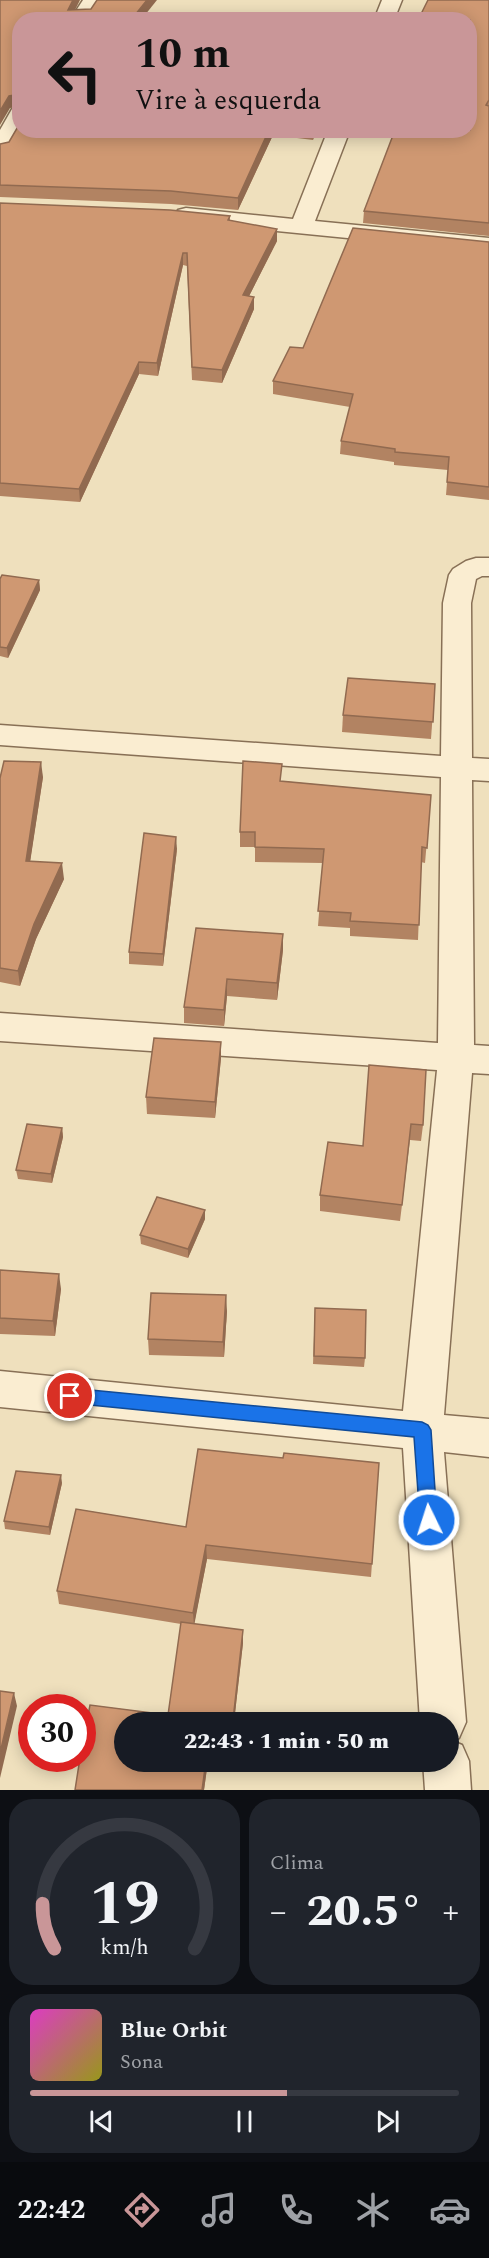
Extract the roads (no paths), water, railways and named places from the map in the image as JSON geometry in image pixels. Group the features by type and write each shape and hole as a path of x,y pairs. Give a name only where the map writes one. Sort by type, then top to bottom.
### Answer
{"street":[{"path":"0,148 12,128"},
{"path":"302,225 336,138"},
{"path":"160,213 302,225 489,245"},
{"path":"442,1712 422,1430 472,1059 458,906 472,768 457,603 463,576 476,567 489,567"},
{"path":"0,735 472,768"},
{"path":"0,1027 472,1059"},
{"path":"0,1389 489,1438"},
{"path":"447,1772 448,1790"}]}
